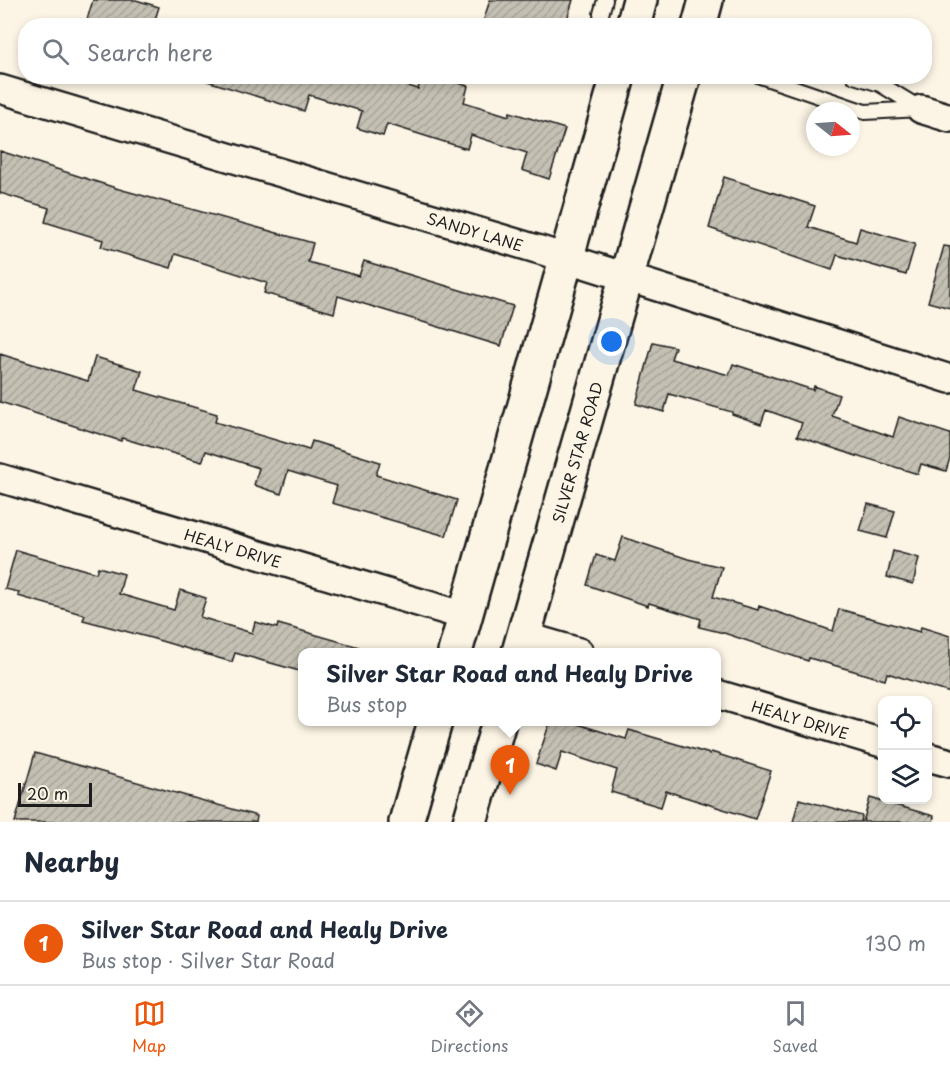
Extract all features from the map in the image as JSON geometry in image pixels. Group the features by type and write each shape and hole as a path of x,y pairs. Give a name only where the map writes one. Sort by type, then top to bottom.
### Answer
{"main road":[{"path":"635,18 640,0"},
{"path":"701,18 706,0"},
{"path":"456,648 616,84"},
{"name":"SILVER STAR ROAD","path":"522,644 682,84"},
{"path":"406,822 434,726"},
{"path":"470,822 499,726"}],"street":[{"name":"SANDY LANE","path":"0,89 566,258 950,379"},
{"path":"921,109 950,118"},
{"name":"HEALY DRIVE","path":"0,478 465,616"},
{"path":"522,644 550,648"},
{"name":"HEALY DRIVE","path":"721,695 878,742"},
{"path":"932,759 950,764"}],"lane":[{"path":"602,18 605,0"},
{"path":"783,84 865,112 921,109"},
{"path":"880,84 921,109"}],"building":[{"path":"93,0 136,0 159,7 156,18 87,18"},
{"path":"490,0 573,0 567,18 484,18"},
{"path":"217,84 402,84 418,89 420,84 462,84 468,86 464,102 509,116 510,112 565,129 549,179 522,170 527,153 471,135 467,149 387,124 383,136 357,128 362,111 309,95 304,111"},
{"path":"0,151 119,189 313,243 308,262 359,276 364,261 513,306 501,346 338,296 334,313 264,293 267,283 175,254 171,268 101,247 103,240 45,222 49,208 0,193"},
{"path":"724,177 815,206 808,227 856,242 860,228 915,244 906,275 837,255 832,270 709,228"},
{"path":"944,246 950,247 950,308 928,302"},
{"path":"653,342 675,347 671,359 729,375 733,364 813,390 814,386 839,395 832,416 893,437 899,417 950,434 950,458 946,471 921,464 918,474 797,436 802,423 766,410 761,424 732,414 732,412 669,394 664,412 636,404"},
{"path":"0,354 88,381 95,357 142,371 136,390 217,414 215,422 309,450 312,441 380,462 376,475 457,500 446,536 332,503 337,486 288,471 281,494 254,485 259,468 206,451 202,462 122,438 121,441 0,402"},
{"path":"868,504 895,511 887,538 860,531"},
{"path":"623,537 688,559 722,567 713,597 758,610 759,606 833,631 839,609 920,632 921,627 950,636 950,693 887,673 885,680 809,658 808,661 699,627 701,619 649,603 648,606 587,585 596,555 615,561"},
{"path":"16,550 96,573 98,567 124,574 119,594 174,610 180,590 206,598 200,617 252,633 255,622 277,628 278,624 359,647 298,648 298,671 235,653 232,662 83,620 85,615 18,596 19,592 5,589"},
{"path":"893,551 919,558 913,584 887,577"},
{"path":"549,726 584,726 626,739 629,730 771,771 755,819 666,791 661,807 611,792 617,770 562,752 556,771 536,764"},
{"path":"35,753 257,816 256,822 15,822"},
{"path":"870,798 878,800 878,804 891,804 934,816 933,822 863,822"},
{"path":"799,799 862,816 861,822 793,822"}],"place":[{"name":"Silver Star Road and Healy Drive","path":"510,795"}]}
